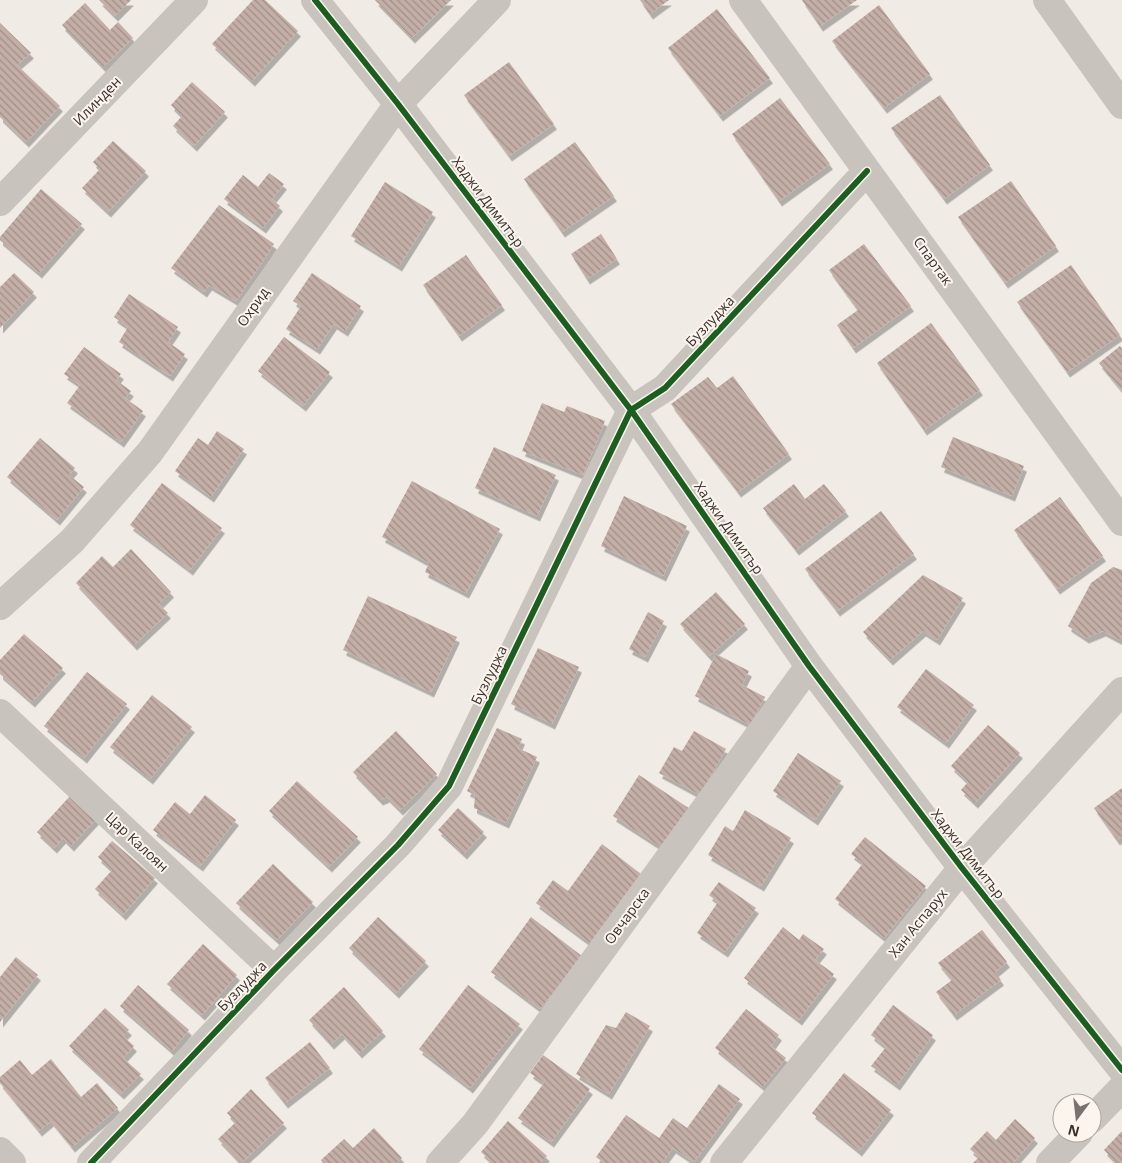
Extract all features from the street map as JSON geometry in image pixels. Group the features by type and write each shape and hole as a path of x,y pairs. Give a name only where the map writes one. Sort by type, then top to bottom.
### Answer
{"street":[{"name":"Илинден","path":"0,202 194,0"},
{"name":"Хаджи Димитър","path":"315,0 398,104 631,410 810,666 962,868 1122,1070"},
{"name":"Охрид","path":"0,606 72,541 150,452 398,104 497,0"},
{"name":"Спартак","path":"742,0 1120,514"},
{"path":"1046,0 1122,105"},
{"name":"Бузлуджа","path":"91,1163 274,970 398,844 449,786 631,410 665,388 867,170"},
{"name":"Овчарска","path":"440,1163 475,1124 810,666"},
{"name":"Хан Аспарух","path":"724,1163 962,868 1122,691"},
{"name":"Цар Калоян","path":"0,713 274,970"},
{"path":"1102,1109 1122,1088"},
{"path":"1050,1163 1069,1143"},
{"path":"0,1152 12,1163"}],"building":[{"path":"99,0 131,0 115,16"},
{"path":"253,0 265,0 298,31 252,81 212,44"},
{"path":"375,0 451,0 412,38"},
{"path":"640,0 669,0 650,14"},
{"path":"802,0 857,0 820,26"},
{"path":"85,3 110,30 118,22 133,38 103,67 62,25"},
{"path":"879,5 930,74 884,108 832,41"},
{"path":"717,9 770,78 720,116 668,48"},
{"path":"0,23 31,53 17,65 60,106 26,142 0,117"},
{"path":"509,62 554,124 509,156 464,95"},
{"path":"192,82 225,112 194,146 173,126 182,116 171,105"},
{"path":"940,95 990,165 944,199 891,128"},
{"path":"780,98 830,164 779,201 732,134"},
{"path":"113,141 146,171 108,212 82,188 100,169 93,162"},
{"path":"575,142 614,196 562,232 524,179"},
{"path":"269,173 284,184 272,199 280,206 263,228 224,199 243,175 258,187"},
{"path":"1011,181 1056,246 1005,283 958,217"},
{"path":"385,182 433,212 399,266 351,236"},
{"path":"41,189 82,224 39,273 0,240 0,237"},
{"path":"219,205 274,244 236,301 209,285 204,292 171,268"},
{"path":"601,234 617,259 587,279 571,254"},
{"path":"864,244 911,306 853,348 837,325 858,310 829,270"},
{"path":"466,255 502,305 459,336 423,285"},
{"path":"1071,265 1120,335 1067,372 1017,302"},
{"path":"14,273 34,292 0,328 0,287"},
{"path":"312,273 361,306 345,331 334,324 317,349 286,329 301,306 293,301"},
{"path":"129,294 178,327 168,342 185,354 170,376 119,342 128,327 114,317"},
{"path":"931,323 980,390 924,430 877,363"},
{"path":"284,337 330,372 303,406 258,371"},
{"path":"1120,346 1122,349 1122,391 1099,363"},
{"path":"84,347 121,374 116,380 131,391 125,398 143,411 121,442 67,403 80,385 64,374"},
{"path":"733,376 789,454 738,492 671,404 708,377 717,388"},
{"path":"542,403 564,412 567,406 605,421 583,475 522,451"},
{"path":"217,431 244,449 211,497 175,471 198,438 208,445"},
{"path":"953,437 1024,466 1012,496 941,467"},
{"path":"40,438 75,468 69,475 84,487 57,520 7,477"},
{"path":"494,447 556,475 537,516 475,488"},
{"path":"412,481 500,529 466,593 425,572 429,563 382,537"},
{"path":"162,483 222,528 190,570 130,525"},
{"path":"794,484 805,499 824,484 846,511 796,550 763,508"},
{"path":"624,496 687,526 663,576 601,546"},
{"path":"1060,497 1103,556 1057,589 1014,530"},
{"path":"881,511 914,554 837,611 805,569"},
{"path":"131,549 171,592 159,604 168,613 134,645 76,583 102,556 113,567"},
{"path":"1113,567 1122,570 1122,641 1103,631 1086,638 1068,626 1091,583"},
{"path":"923,575 963,598 937,640 923,631 890,660 863,632"},
{"path":"716,592 745,624 709,656 680,624"},
{"path":"368,596 457,637 431,692 343,650"},
{"path":"648,612 664,621 645,657 629,649"},
{"path":"24,634 63,668 32,702 0,674 0,660"},
{"path":"538,648 579,667 552,724 511,704"},
{"path":"716,654 749,671 742,685 765,697 750,725 695,696"},
{"path":"926,669 974,705 946,743 897,707"},
{"path":"87,672 127,704 84,758 44,726"},
{"path":"152,695 192,727 150,779 110,747"},
{"path":"988,725 1020,753 975,803 961,790 968,782 951,766"},
{"path":"497,728 522,739 518,748 537,757 506,823 474,808 475,795 467,791"},
{"path":"396,731 437,774 400,810 387,797 380,800 353,772"},
{"path":"694,731 726,749 700,795 659,773 674,747 682,751"},
{"path":"798,753 841,781 815,820 773,791"},
{"path":"639,775 693,811 667,851 613,816"},
{"path":"297,781 358,837 329,867 269,811"},
{"path":"1122,788 1122,836 1117,840 1094,808"},
{"path":"205,795 236,820 200,866 153,830 175,802 190,814"},
{"path":"70,796 96,819 71,846 63,838 54,848 37,832"},
{"path":"458,808 484,832 464,854 438,830"},
{"path":"745,810 791,838 761,886 708,855 725,826 733,831"},
{"path":"865,837 926,886 884,938 835,899 863,863 851,854"},
{"path":"112,841 155,878 123,915 95,889 112,870 98,857"},
{"path":"602,844 641,874 590,943 536,903 553,880 568,891"},
{"path":"273,864 313,902 277,940 236,903"},
{"path":"719,882 756,908 725,952 697,933 718,902 709,895"},
{"path":"378,917 426,961 396,993 349,948"},
{"path":"531,917 582,956 540,1009 491,972"},
{"path":"783,927 799,940 803,934 824,949 815,960 834,974 799,1020 744,978"},
{"path":"982,930 1007,962 995,972 1001,980 954,1015 936,992 952,980 938,963"},
{"path":"203,944 237,975 202,1015 167,984"},
{"path":"16,957 38,975 0,1022 0,977"},
{"path":"138,985 189,1030 172,1051 120,1006"},
{"path":"468,985 520,1024 470,1088 419,1049"},
{"path":"344,987 383,1031 359,1053 342,1034 331,1044 309,1020"},
{"path":"893,1005 933,1035 897,1085 871,1066 886,1047 871,1035"},
{"path":"105,1008 129,1030 123,1036 134,1046 123,1058 141,1074 121,1094 69,1046"},
{"path":"746,1009 779,1035 771,1046 786,1058 763,1087 715,1048"},
{"path":"626,1012 650,1026 609,1094 576,1074 606,1025 616,1028"},
{"path":"310,1042 330,1068 285,1103 265,1078"},
{"path":"543,1055 590,1089 551,1142 518,1118 544,1083 530,1073"},
{"path":"51,1059 81,1097 97,1083 118,1108 72,1147 51,1121 39,1131 0,1083 0,1077 20,1060 32,1075"},
{"path":"844,1073 891,1110 859,1151 812,1113"},
{"path":"719,1084 740,1099 694,1162 673,1148 662,1163 604,1163 596,1157 626,1115 659,1138 673,1118 687,1128"},
{"path":"251,1089 284,1123 241,1163 218,1139 236,1122 227,1113"},
{"path":"1015,1119 1035,1138 1013,1163 973,1163 979,1157 970,1149 987,1131 996,1140"},
{"path":"508,1121 547,1156 540,1163 493,1163 481,1152"},
{"path":"374,1128 402,1158 397,1163 323,1163 321,1160 344,1139 353,1148"},
{"path":"1122,1131 1122,1163 1117,1163 1104,1150"}],"cycle path":[{"path":"315,0 398,104 631,410 809,666 962,868 1122,1070"},
{"path":"91,1163 274,970 398,845 449,786 631,410 665,388 867,171"}]}
